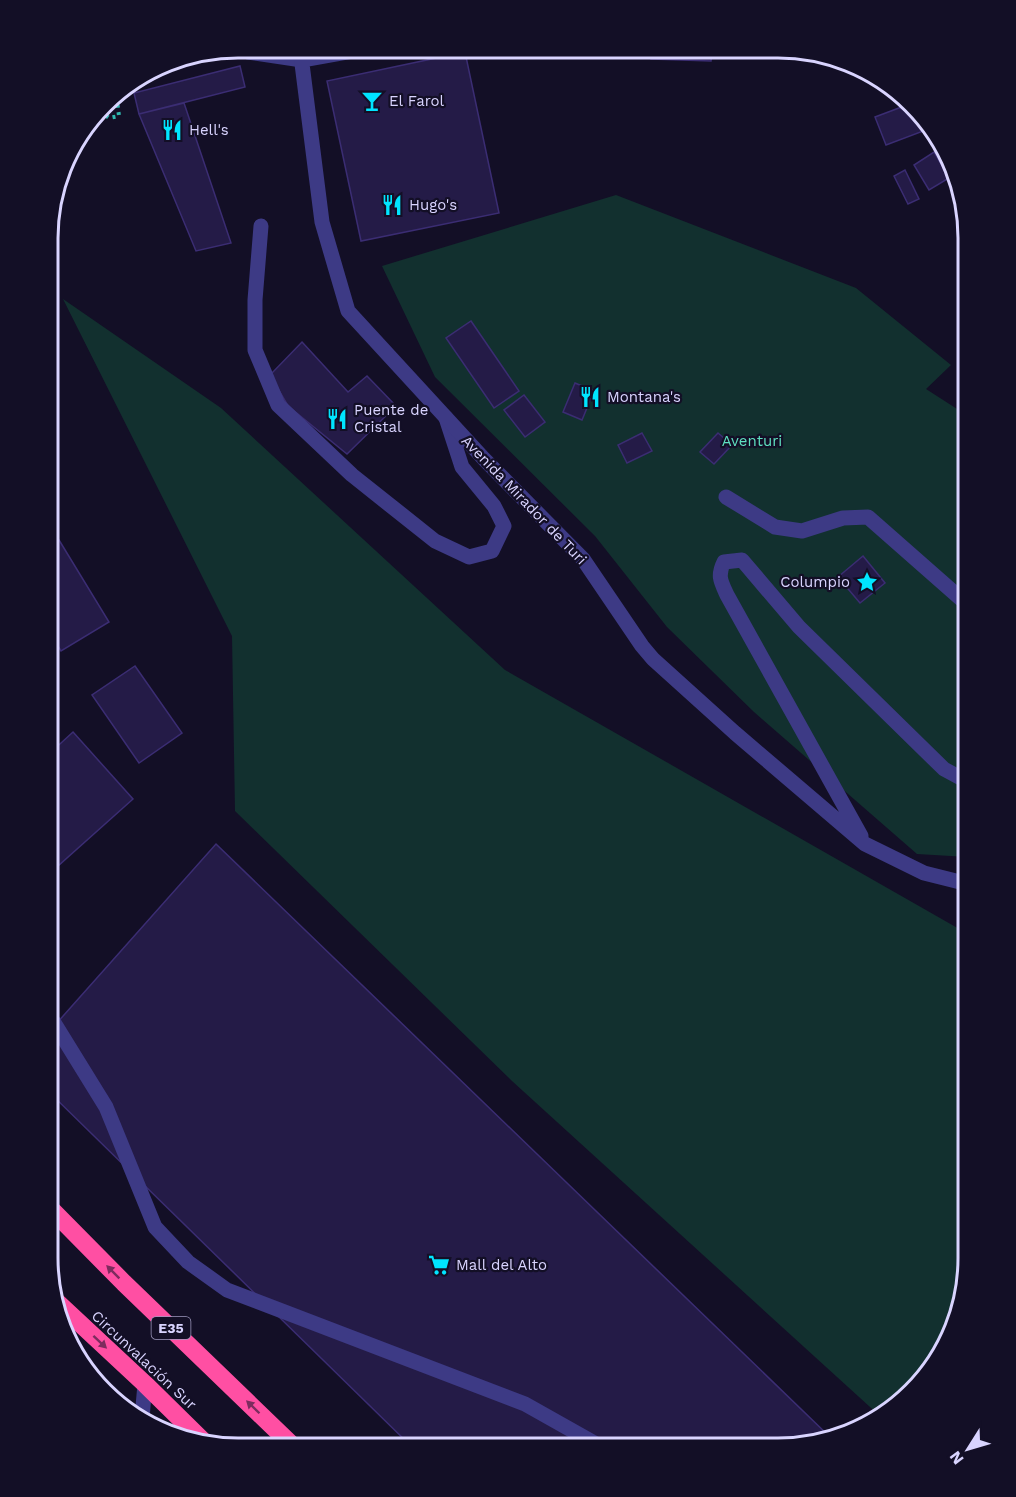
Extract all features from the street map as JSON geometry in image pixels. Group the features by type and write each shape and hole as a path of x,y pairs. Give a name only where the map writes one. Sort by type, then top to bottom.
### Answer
{"highway":[{"name":"E35","path":"58,1216 285,1438"},
{"name":"Circunvalación Sur","path":"67,1311 194,1433"}],"street":[{"name":"Avenida Mirador de Turi","path":"302,58 322,222 348,311 446,418 583,559 653,659 865,844 924,873 957,881"},
{"path":"261,226 255,300 255,350 279,405 352,475 435,541 469,556 492,551 504,526 494,506 462,467 446,418"},
{"path":"726,496 775,527 793,530 802,531 843,518 868,517 958,596"},
{"path":"865,844 721,583 719,571 724,562 742,560 798,627 944,769 957,776"},
{"path":"58,1029 106,1107 155,1227 188,1262 227,1290 525,1404 585,1438"},
{"path":"143,1410 145,1384"}],"path":[{"path":"107,116 119,116 118,105"}],"green space":[{"name":"Aventuri","path":"616,195 856,288 951,365 926,389 958,409 957,856 917,854 754,712 667,627 595,536 435,377 382,266"},
{"path":"63,299 221,408 505,670 957,928 957,1270 954,1294 939,1338 927,1359 905,1386 874,1410 512,1081 235,811 232,636"}],"building":[{"path":"436,58 466,58 499,213 361,241 327,81"},
{"path":"651,58 711,58 711,61"},
{"path":"240,66 245,87 139,114 134,93"},
{"path":"184,103 231,243 196,251 139,114"},
{"path":"901,107 922,132 886,145 875,117"},
{"path":"934,152 947,179 929,190 914,165"},
{"path":"905,170 919,199 908,204 894,176"},
{"path":"471,321 519,391 494,408 446,338"},
{"path":"302,342 348,392 367,376 396,406 347,454 288,406 270,375"},
{"path":"575,383 594,391 582,420 563,412"},
{"path":"524,395 545,422 525,437 504,410"},
{"path":"642,433 652,451 627,463 618,445"},
{"path":"718,433 732,445 714,464 700,452"},
{"path":"58,541 109,622 61,651 58,646"},
{"path":"863,556 885,583 860,603 838,577"},
{"path":"135,666 182,733 139,763 92,695"},
{"path":"73,732 133,799 58,866 58,746"},
{"name":"Mall del Alto","path":"216,844 825,1432 789,1438 403,1438 58,1101 58,1022"}],"place":[{"name":"El Farol","path":"372,101"},
{"name":"Hell's","path":"172,130"},
{"name":"Hugo's","path":"392,205"},
{"name":"Montana's","path":"590,397"},
{"name":"Puente de Cristal","path":"337,419"},
{"name":"Columpio","path":"867,582"},
{"name":"Mall del Alto","path":"439,1265"}]}
